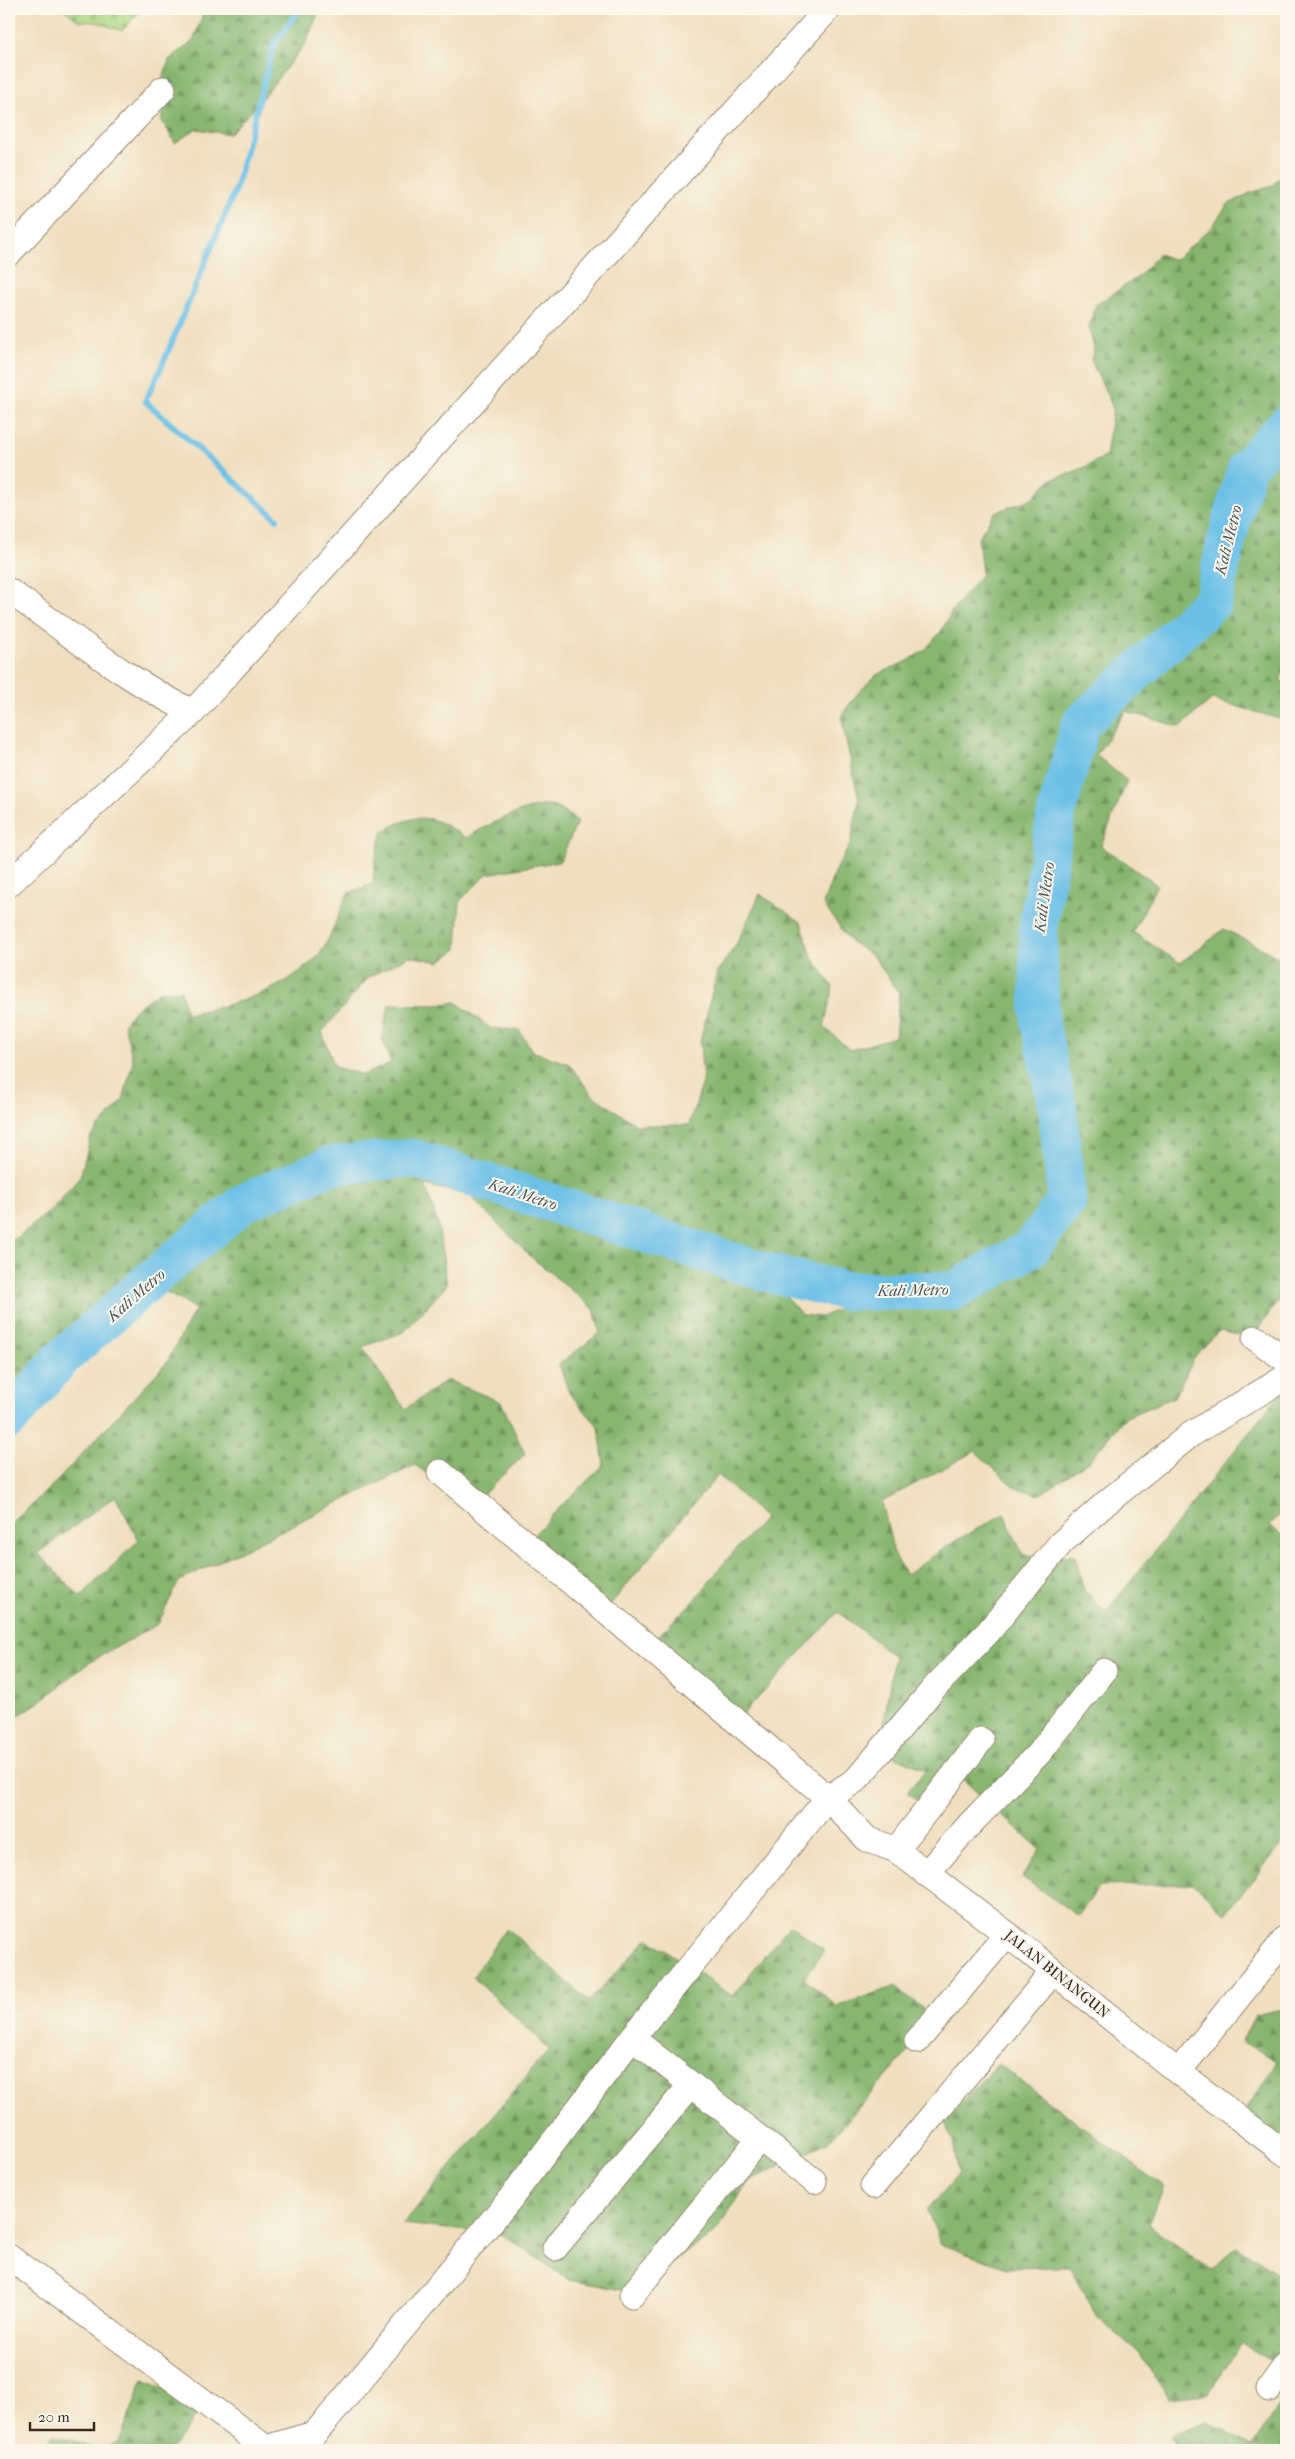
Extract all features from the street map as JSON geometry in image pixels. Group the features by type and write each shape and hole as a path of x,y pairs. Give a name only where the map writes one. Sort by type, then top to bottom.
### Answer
{"street":[{"path":"9,884 192,712 828,9"},
{"path":"9,253 163,89"},
{"path":"9,591 118,670 162,698 192,712"},
{"path":"1255,1338 1286,1360"},
{"path":"9,2257 264,2449 314,2434 510,2199 632,2038 828,1798 856,1780 935,1687 990,1631 1061,1543 1106,1502 1190,1436 1286,1377"},
{"name":"JALAN BINANGUN","path":"440,1472 828,1798 867,1839 896,1850 1007,1934 1178,2072 1286,2154"},
{"path":"926,1874 970,1824 1040,1752 1104,1671"},
{"path":"896,1850 982,1740"},
{"path":"917,2042 1007,1934"},
{"path":"1178,2072 1286,1938"},
{"path":"872,2186 1053,1972"},
{"path":"632,2038 690,2086 814,2181"},
{"path":"555,2248 690,2086"},
{"path":"632,2295 759,2139"},
{"path":"1269,2389 1286,2365"}],"green space":[{"path":"64,9 142,9 122,31 97,22 79,21"},
{"path":"205,9 320,9 306,43 253,110 229,134 196,129 175,143 162,121 159,90 169,60 193,41"},
{"path":"1286,171 1286,665 1280,681 1286,682 1286,721 1212,699 1180,727 1126,711 1096,755 1127,781 1101,846 1157,885 1133,932 1180,963 1224,929 1280,958 1286,969 1286,1289 1252,1338 1219,1331 1196,1355 1174,1397 1124,1418 1089,1461 1039,1495 1013,1486 975,1451 882,1502 894,1554 906,1575 955,1541 1004,1514 1023,1555 1075,1556 1084,1590 1106,1612 1286,1386 1286,1508 1270,1525 1286,1539 1286,1839 1225,1914 1194,1884 1100,1886 1078,1916 1022,1877 1040,1849 962,1779 931,1813 907,1792 926,1770 880,1750 894,1656 838,1612 734,1724 644,1650 698,1596 729,1557 765,1518 718,1475 605,1611 521,1549 555,1512 604,1465 599,1427 569,1393 559,1364 600,1333 594,1309 530,1256 469,1195 425,1185 438,1224 447,1285 404,1332 362,1347 405,1409 447,1380 501,1402 525,1454 471,1506 415,1465 179,1581 158,1624 90,1662 38,1703 9,1721 9,1526 59,1479 166,1363 196,1309 147,1282 62,1358 9,1420 9,1241 19,1236 52,1209 80,1177 91,1136 123,1100 133,1061 124,1023 136,1009 158,992 181,990 186,1014 241,1001 276,987 292,977 320,953 331,933 348,893 373,884 375,859 383,831 407,820 426,818 444,824 466,838 509,816 534,807 545,806 557,808 578,821 560,861 487,874 460,901 457,949 439,962 409,956 369,977 322,1032 335,1067 363,1075 391,1063 382,1039 389,1004 435,1005 456,1002 490,1028 519,1030 532,1051 569,1064 593,1096 637,1125 689,1125 703,1082 700,1042 717,972 736,945 760,894 801,922 812,957 833,987 824,1027 850,1050 895,1037 899,993 874,957 850,941 823,904 836,868 850,845 859,801 841,716 858,693 876,675 908,661 926,649 942,630 952,611 982,574 978,538 994,513 1031,499 1050,480 1081,469 1106,456 1113,408 1091,360 1094,348 1089,328 1096,305 1138,277 1159,254 1175,260 1212,227 1227,205 1250,193 1272,186","holes":["765,1273 846,1291 883,1291 821,1317 802,1315","115,1496 139,1540 80,1597 38,1553"]},
{"path":"790,1925 824,1950 804,1979 837,2006 896,1986 936,2020 829,2141 749,2181 715,2233 628,2291 569,2280 503,2235 403,2224 549,2049 473,1977 506,1928 589,2001 648,1938 732,1996"},
{"path":"1286,2008 1286,2154 1241,2119 1277,2061 1242,2041 1255,2015"},
{"path":"998,2064 1164,2187 1148,2224 1211,2270 1237,2247 1286,2279 1286,2370 1241,2343 1208,2394 1169,2398 1138,2352 1097,2317 1069,2267 1006,2268 941,2244 927,2210 959,2174 953,2142 944,2121"},
{"path":"143,2380 191,2399 200,2411 170,2450 41,2450 52,2434 100,2449 119,2442"},
{"path":"1286,2393 1286,2450 1177,2450 1169,2437 1207,2421 1252,2446"}],"waterway":[{"path":"277,519 145,401 159,373 235,191 274,44 299,9"},
{"name":"Kali Metro","path":"9,1420 62,1358 148,1282 245,1202 332,1165 412,1158 765,1272 846,1291 954,1291 1031,1248 1067,1200 1057,1105 1040,1023 1038,926 1057,810 1081,723 1213,601 1228,534 1247,467 1286,425"}]}
